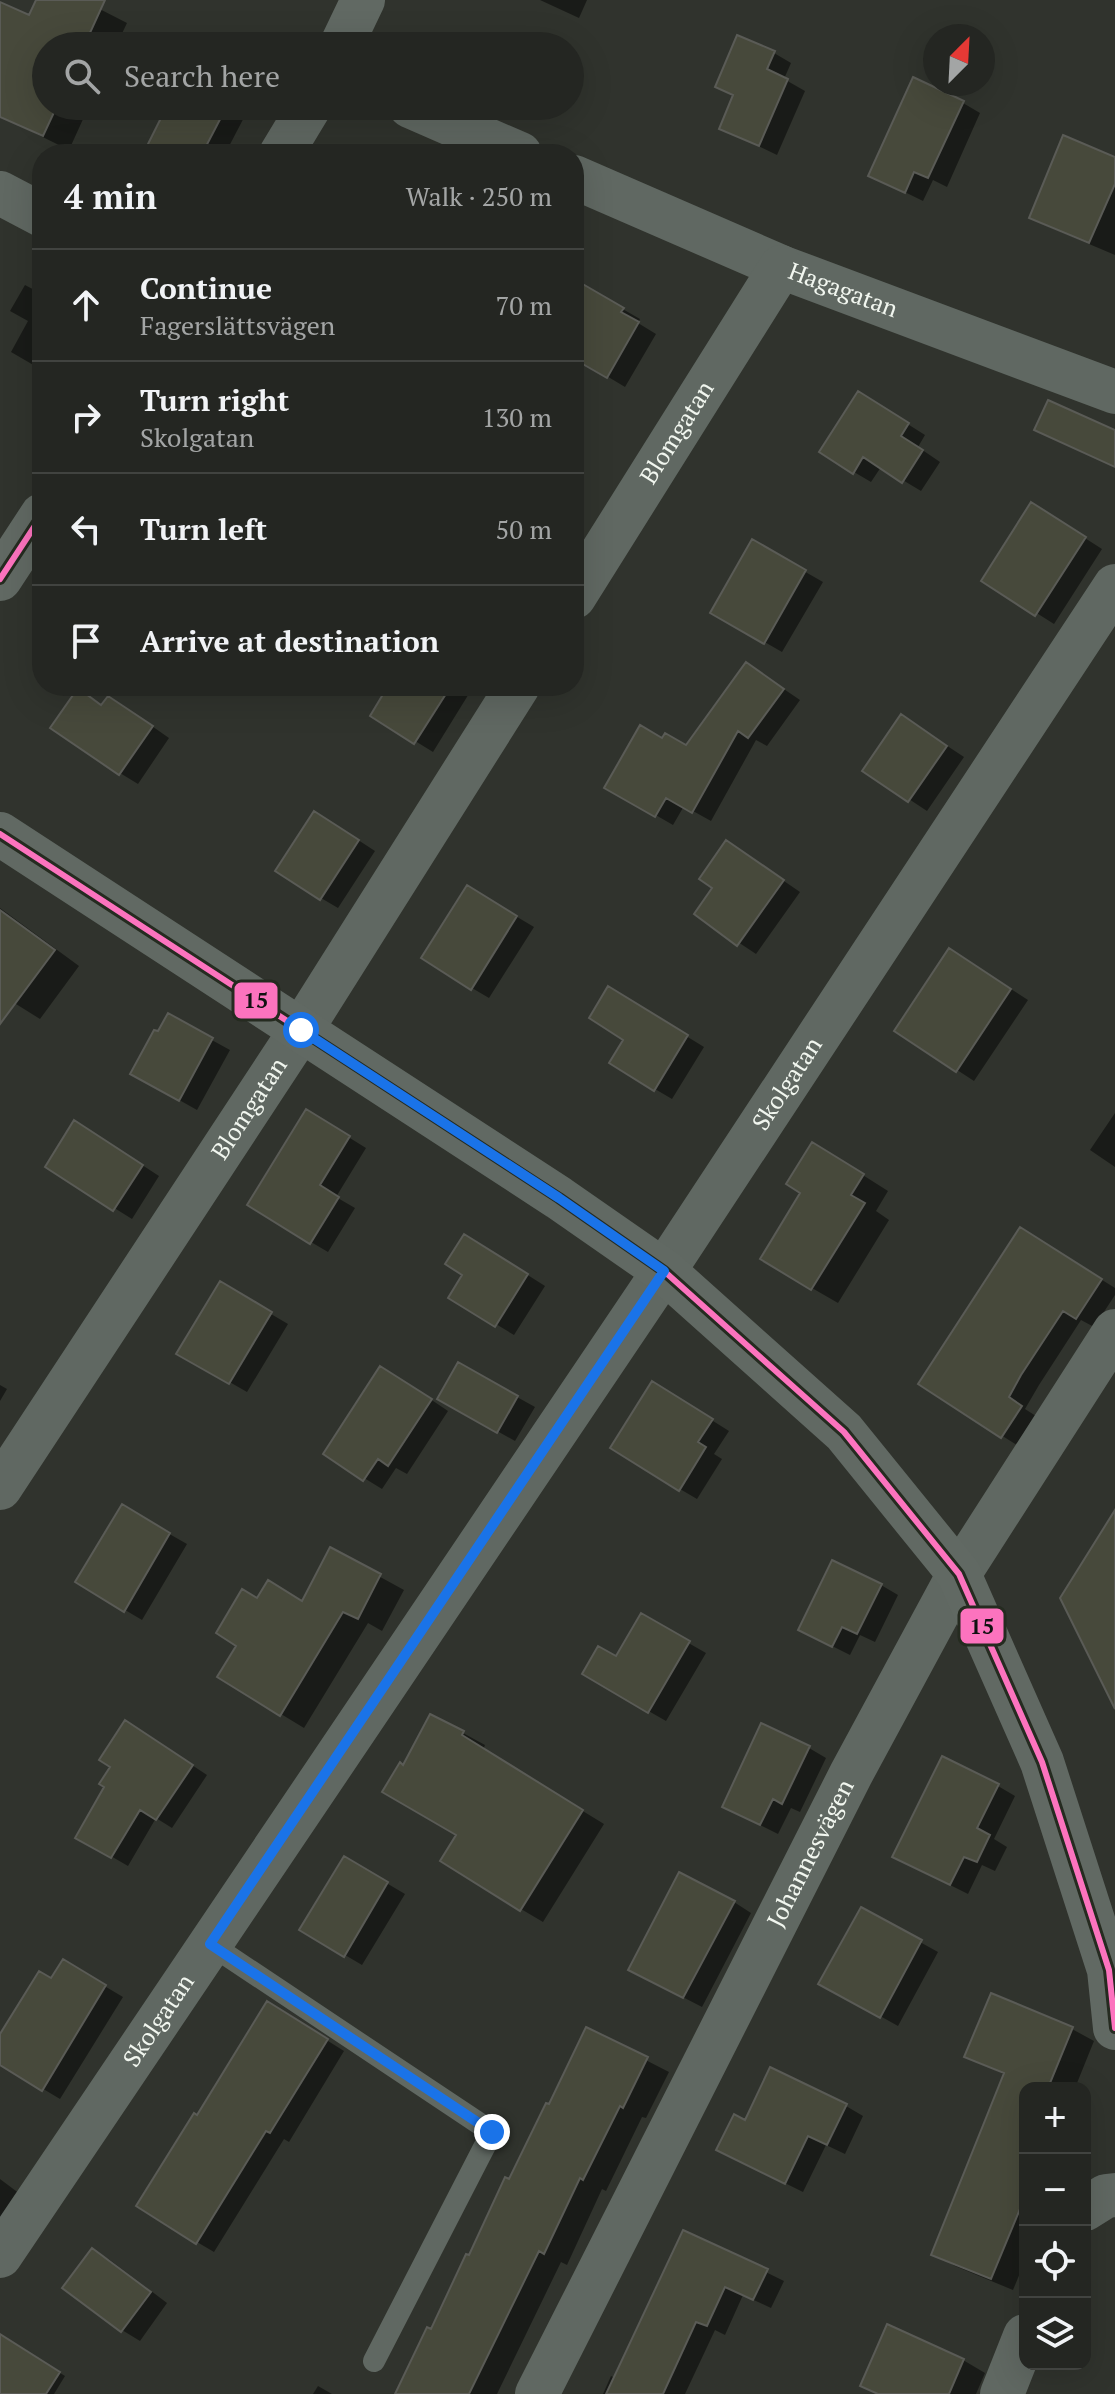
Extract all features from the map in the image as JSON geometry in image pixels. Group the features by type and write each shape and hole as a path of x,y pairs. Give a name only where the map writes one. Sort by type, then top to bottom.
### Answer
{"street":[{"path":"348,32 363,0"},
{"path":"287,144 302,120"},
{"path":"442,120 497,144"},
{"name":"Hagagatan","path":"584,181 781,267 1115,392"},
{"path":"0,193 32,210"},
{"name":"Blomgatan","path":"584,581 781,267"},
{"path":"0,579 32,530"},
{"name":"Skolgatan","path":"0,2256 664,1271 1115,586"},
{"name":"Blomgatan","path":"0,1488 301,1030 512,696"},
{"path":"0,834 559,1198 664,1271 844,1432 959,1574 1042,1762 1109,1970 1115,2028"},
{"name":"Johannesvägen","path":"537,2394 851,1774 959,1574 1115,1331"},
{"path":"1091,2205 1106,2196 1115,2195"},
{"path":"1002,2394 1019,2351"}],"lane":[{"path":"210,1944 492,2132 374,2361"}],"building":[{"path":"36,0 105,0 90,32 32,32 32,120 50,120 43,136 0,117 0,2 29,15"},
{"path":"737,35 775,51 767,69 788,79 759,146 719,129 733,95 715,87"},
{"path":"913,77 923,82 923,96 953,96 964,101 928,178 914,172 905,193 868,176"},
{"path":"160,120 220,120 207,144 148,144"},
{"path":"1063,135 1115,157 1115,184 1089,243 1029,218"},
{"path":"584,285 624,308 621,312 639,322 607,378 584,365"},
{"path":"858,391 909,423 901,436 923,450 902,483 863,457 853,474 819,452"},
{"path":"1048,400 1115,430 1115,467 1034,430"},
{"path":"1031,502 1086,537 1035,616 981,581"},
{"path":"752,539 806,570 764,644 710,613"},
{"path":"746,662 784,689 748,738 738,731 692,813 666,798 655,817 604,788 640,725 662,738 665,733 686,745"},
{"path":"72,696 89,696 101,705 108,696 153,726 119,775 50,728"},
{"path":"382,696 445,696 414,744 370,716"},
{"path":"901,714 947,746 908,802 862,771"},
{"path":"314,811 359,840 320,900 275,871"},
{"path":"726,840 784,880 737,946 694,914 712,888 699,879"},
{"path":"467,885 517,916 471,990 421,958"},
{"path":"0,910 55,950 0,1024"},
{"path":"949,948 1011,989 956,1072 894,1031"},
{"path":"608,986 688,1035 654,1091 609,1063 623,1040 589,1018"},
{"path":"168,1013 213,1038 179,1101 130,1074 154,1030 158,1031"},
{"path":"306,1109 350,1136 320,1185 339,1197 310,1244 247,1205"},
{"path":"74,1120 143,1165 113,1211 45,1167"},
{"path":"812,1142 864,1174 851,1195 865,1203 811,1290 760,1259 800,1193 786,1184"},
{"path":"1020,1227 1102,1279 1076,1319 1063,1311 1021,1375 1009,1397 1022,1406 1001,1438 918,1384"},
{"path":"464,1234 528,1274 495,1327 448,1298 462,1275 445,1264"},
{"path":"220,1281 272,1312 229,1384 176,1354"},
{"path":"458,1362 518,1396 497,1433 437,1399"},
{"path":"380,1366 432,1399 388,1466 378,1459 363,1481 323,1454"},
{"path":"652,1381 713,1419 698,1442 706,1447 679,1491 610,1448"},
{"path":"122,1504 170,1533 124,1612 75,1582"},
{"path":"1115,1510 1115,1709 1060,1598"},
{"path":"330,1547 381,1574 358,1619 343,1612 280,1716 217,1677 236,1646 216,1633 242,1589 257,1598 268,1580 302,1601"},
{"path":"832,1560 882,1584 857,1634 842,1627 832,1647 798,1630"},
{"path":"641,1613 690,1641 648,1713 582,1674 598,1646 616,1656"},
{"path":"430,1714 464,1731 462,1735 583,1810 520,1911 440,1861 456,1835 382,1792 400,1762 403,1765"},
{"path":"125,1720 193,1765 156,1820 140,1810 111,1858 75,1838 104,1787 99,1784 110,1767 99,1760"},
{"path":"761,1723 810,1746 782,1804 773,1799 760,1825 722,1807"},
{"path":"942,1756 999,1784 977,1828 990,1835 977,1862 964,1857 950,1885 892,1857"},
{"path":"344,1856 388,1882 344,1957 299,1930"},
{"path":"679,1872 735,1901 683,1998 628,1970"},
{"path":"861,1907 922,1940 880,2018 818,1984"},
{"path":"63,1959 106,1985 42,2091 0,2065 0,2034 39,1971 51,1978"},
{"path":"991,1993 1073,2027 1050,2082 1019,2082 1019,2211 991,2279 931,2255 1004,2073 964,2057"},
{"path":"267,2001 328,2039 196,2244 136,2206 194,2113 197,2115"},
{"path":"586,2027 648,2057 623,2108 620,2106 583,2180 580,2178 544,2254 539,2251 469,2394 395,2394 427,2327 431,2329 466,2254 469,2255 505,2177 509,2179 546,2103 549,2104"},
{"path":"770,2067 847,2104 827,2145 808,2136 785,2184 716,2150 734,2114 745,2120"},
{"path":"683,2230 768,2269 753,2300 725,2287 707,2326 696,2322 663,2394 606,2394"},
{"path":"92,2248 151,2292 121,2332 62,2288"},
{"path":"887,2324 964,2359 949,2394 878,2394 860,2386"},
{"path":"0,2334 60,2372 46,2394 0,2394"}],"transit line":[{"name":"15","path":"0,579 32,530"},
{"name":"15","path":"0,834 559,1198 664,1271 844,1432 959,1574 1042,1762 1109,1970 1115,2028"}],"route":[{"path":"301,1030 559,1198 664,1271 210,1944 492,2132"}]}
